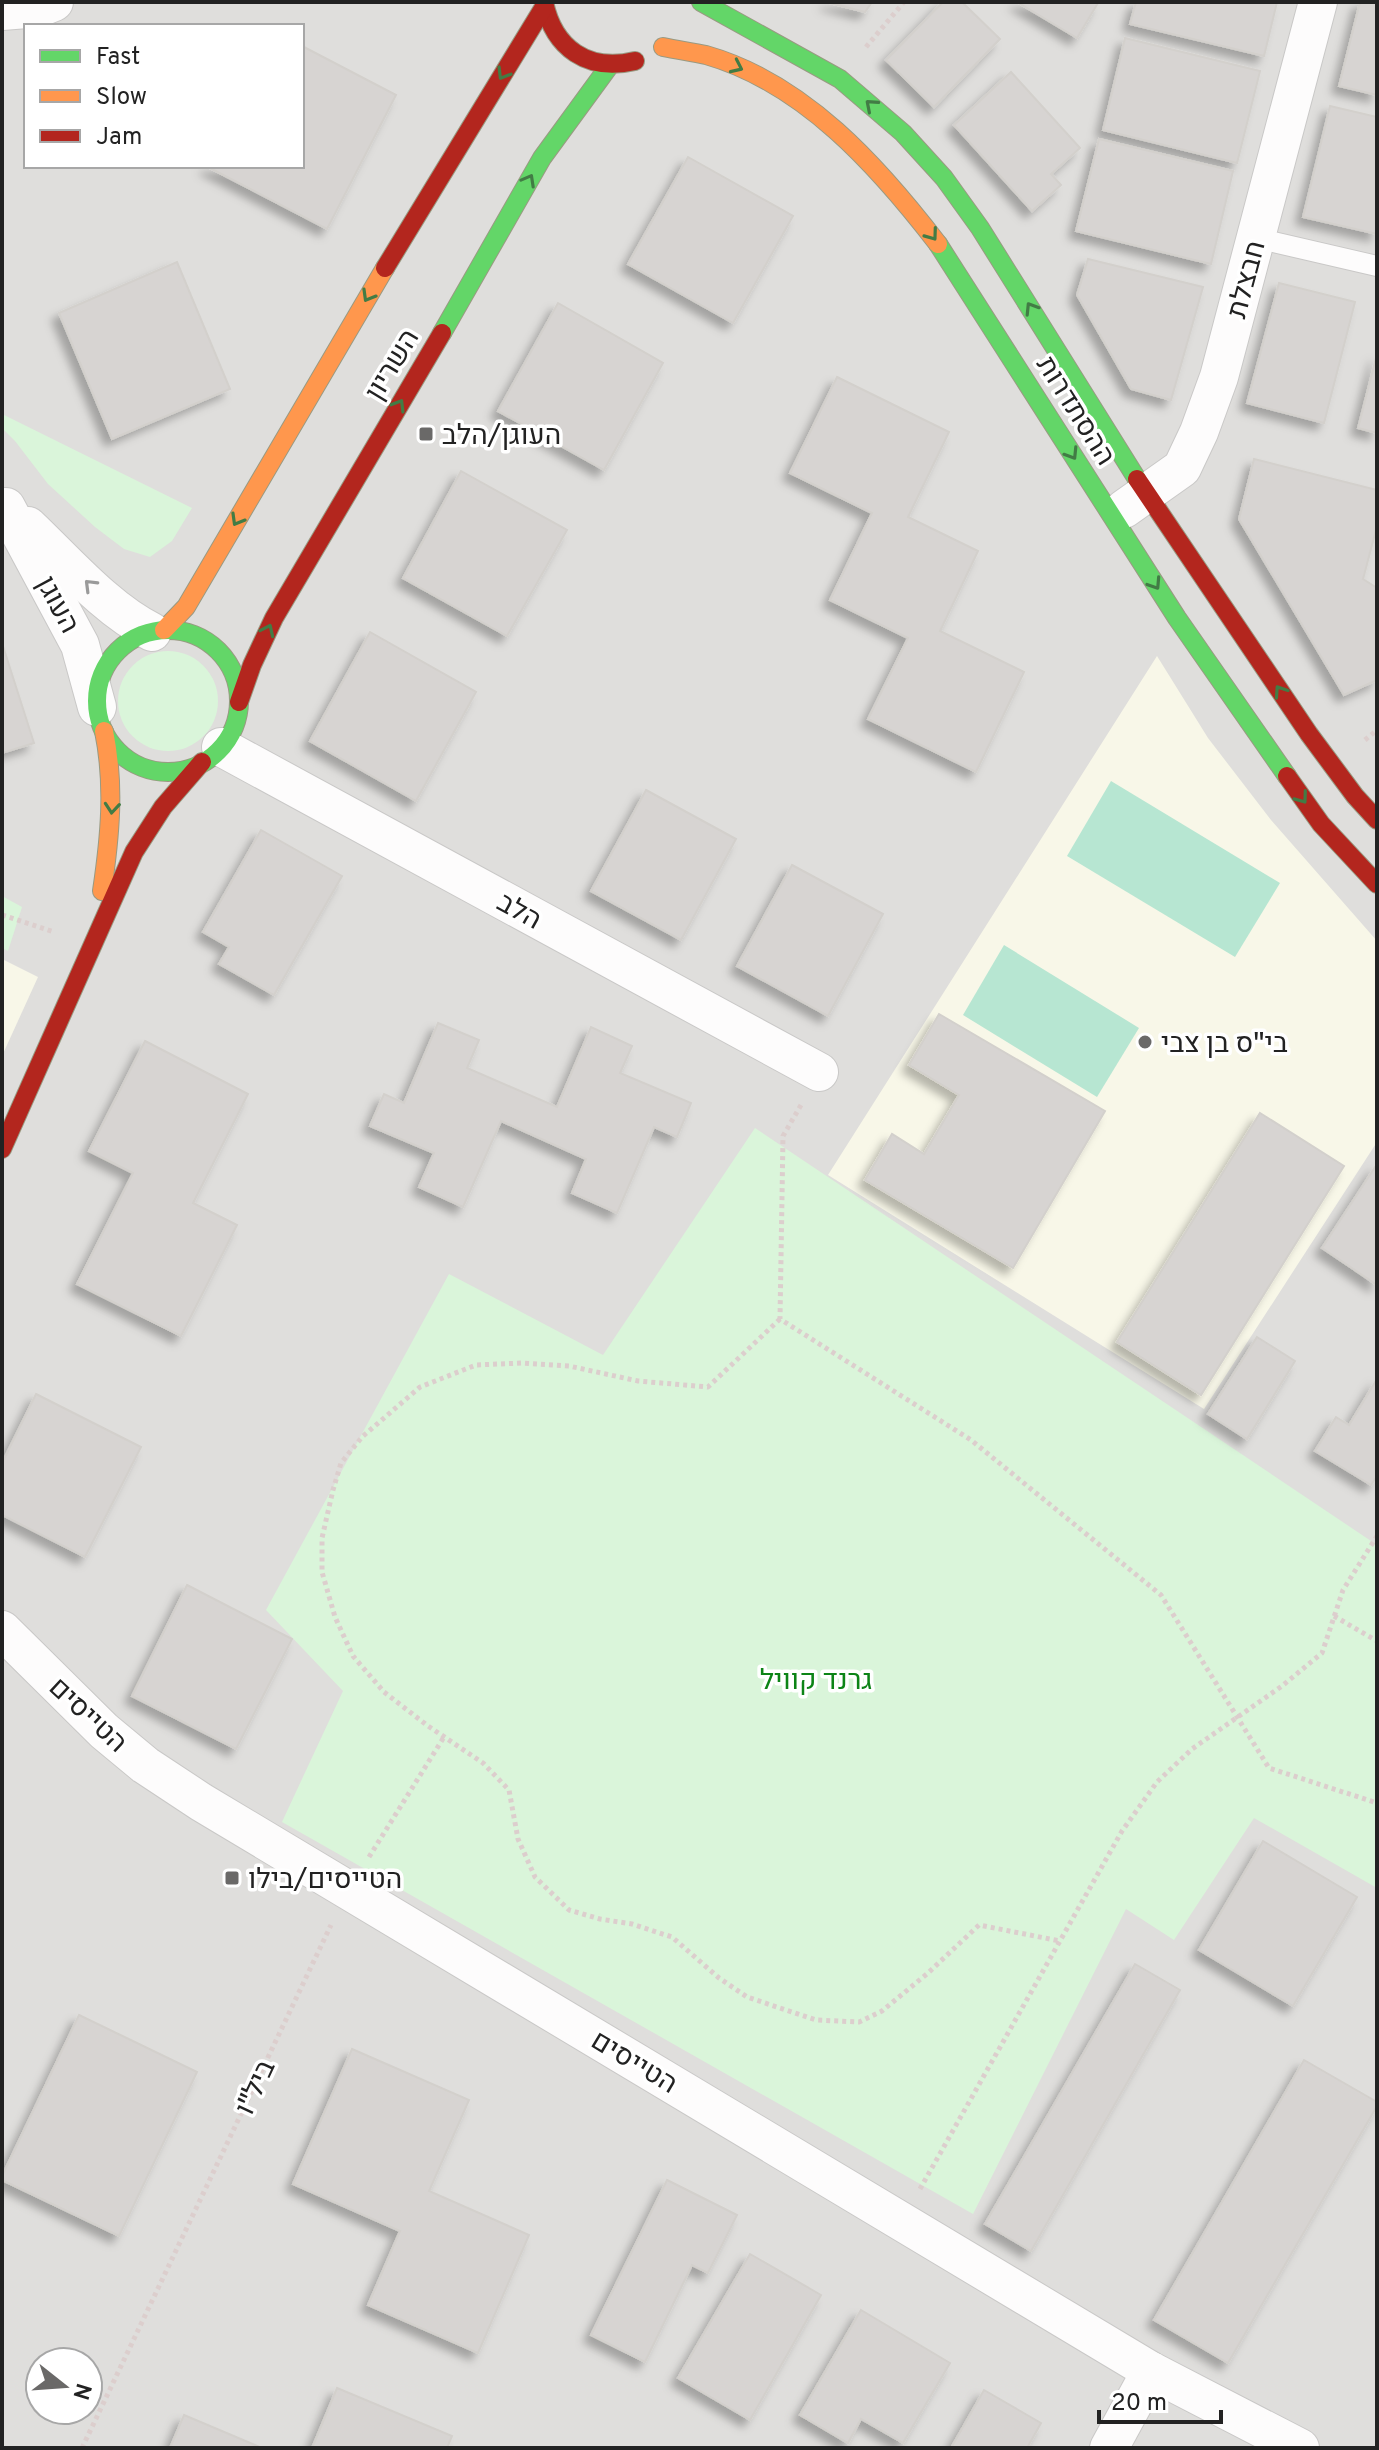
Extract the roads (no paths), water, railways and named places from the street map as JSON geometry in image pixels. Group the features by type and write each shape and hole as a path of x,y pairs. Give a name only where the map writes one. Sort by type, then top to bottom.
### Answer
{"street":[{"path":"2,11 39,8 54,2"},
{"name":"ההסתדרות","path":"701,2 840,79 903,133 944,178 980,228 1147,492 1309,734 1377,820"},
{"name":"חבצלת","path":"1112,518 1182,468 1199,432 1219,377 1318,2"},
{"path":"544,5 548,23 567,48 595,63 610,65 639,60 663,47 676,31"},
{"name":"השריון","path":"158,631 186,607 544,5"},
{"name":"ההסתדרות","path":"663,47 690,49 716,57 793,97 873,164 910,206 944,252 1177,618 1321,824 1377,884"},
{"name":"השריון","path":"239,702 274,618 542,158 610,65"},
{"name":"העוגן","path":"4,505 130,621 158,631"},
{"name":"העוגן","path":"4,505 80,645 100,719"},
{"path":"2,1149 134,852 163,807 212,755 234,726 239,702 231,668 217,649 198,636 175,630 158,631 133,639 117,652 101,677 100,719 111,760 113,793 108,854 93,944"},
{"path":"100,719 117,750 135,764 146,768 181,770 212,755"},
{"name":"הלב","path":"212,755 819,1072"},
{"name":"הטייסים","path":"2,1630 104,1731 145,1765 201,1802 1151,2371 1300,2448"},
{"path":"1109,2448 1151,2371"}],"lane":[{"path":"1256,238 1377,266"}],"place":[{"name":"העוגן/הלב","path":"426,434"},
{"name":"בי\"ס בן צבי","path":"1145,1042"},
{"name":"הטייסים/בילו","path":"232,1878"}],"park label":[{"name":"גרנד קוויל","path":"816,1679"}]}
